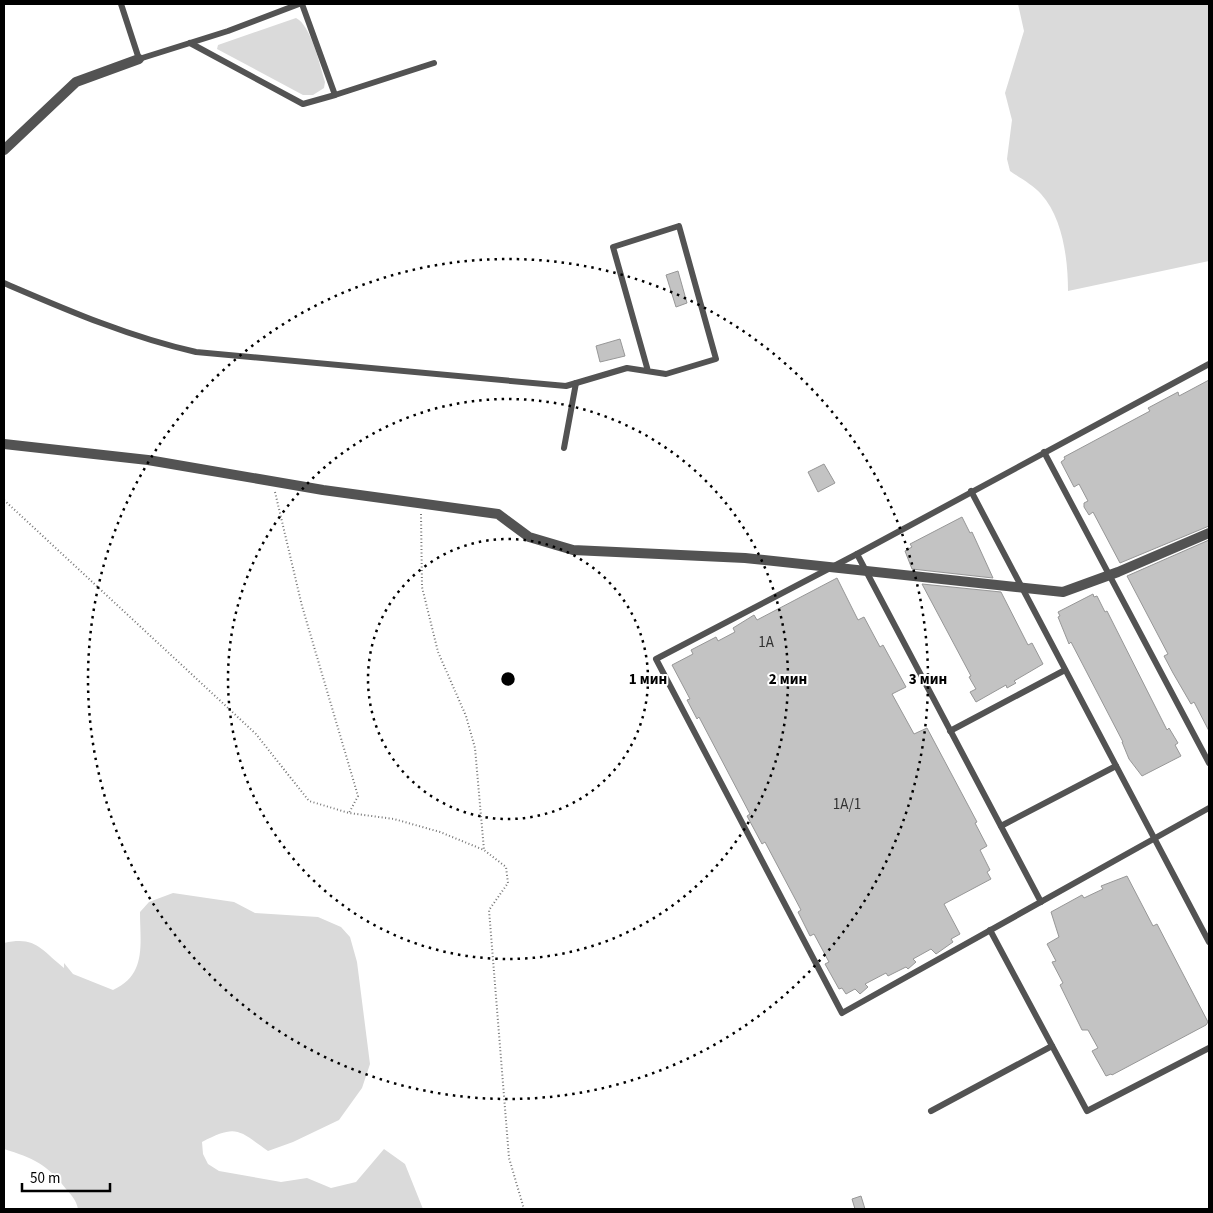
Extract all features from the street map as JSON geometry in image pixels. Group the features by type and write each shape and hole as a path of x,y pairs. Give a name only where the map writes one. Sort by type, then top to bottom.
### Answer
{"street":[{"path":"4,150 76,82 139,59"},
{"path":"4,444 148,460 421,504 498,514 529,537 573,550 745,558 1063,592 1118,572 1209,533"}],"lane":[{"path":"120,4 139,59 300,4 335,95"},
{"path":"190,43 303,104 434,63"},
{"path":"4,283 81,316 135,336 196,352 566,386 628,368 666,374 716,360 679,226 613,247 648,371"},
{"path":"1209,364 656,659 842,1013 1209,808"},
{"path":"564,448 576,383"},
{"path":"1044,452 1209,762"},
{"path":"971,491 1209,942"},
{"path":"856,554 1041,902"},
{"path":"950,731 1065,670"},
{"path":"1001,826 1116,766"},
{"path":"990,930 1087,1111 1209,1048"},
{"path":"932,1111 1052,1046"}],"path":[{"path":"272,481 302,606 358,796 349,813"},
{"path":"4,500 256,734 309,801 349,813 394,820 440,832 484,850 506,867 508,883 489,910 509,1158 524,1209"},
{"path":"421,504 422,587 438,652 466,716 475,748 484,850"}],"shaded area":[{"path":"1018,4 1208,4 1209,261 1068,291 1063,240 1054,215 1038,191 1010,171 1007,159 1012,120 1005,93 1024,31"},
{"path":"296,18 301,22 310,37 325,82 324,88 313,95 303,95 217,49 218,45"},
{"path":"173,893 234,902 255,913 318,917 341,927 350,937 357,962 370,1064 362,1088 339,1120 293,1142 268,1151 250,1138 237,1132 230,1131 214,1136 202,1142 203,1154 208,1164 219,1171 281,1182 307,1178 331,1188 356,1182 384,1149 405,1164 423,1209 78,1209 72,1196 46,1168 31,1159 4,1149 4,943 24,941 31,943 43,950 64,968 64,963 73,974 113,990 124,984 132,976 136,967 140,947 140,912 149,902"}],"building":[{"path":"678,271 687,303 676,307 666,275"},
{"path":"620,339 625,356 600,362 596,346"},
{"path":"1209,380 1209,526 1120,563 1093,512 1089,515 1084,507 1084,503 1088,501 1079,484 1074,487 1061,462 1065,459 1064,457 1150,411 1148,408 1178,392 1179,396"},
{"path":"824,464 835,483 818,492 808,472"},
{"path":"962,517 970,533 972,532 993,578 912,569 905,551 912,547 910,544"},
{"path":"1209,540 1209,731 1194,702 1191,704 1164,656 1168,654 1127,576"},
{"path":"837,578 858,620 864,617 880,647 883,645 906,687 892,694 914,734 927,728 977,822 975,823 987,846 980,850 990,870 987,872 991,879 944,904 960,934 951,939 953,942 936,954 931,949 913,959 916,962 908,969 906,967 888,976 886,973 865,984 868,987 860,994 855,989 846,994 842,988 839,989 825,964 829,962 814,934 810,936 798,912 801,910 765,842 762,844 747,816 750,814 699,717 697,719 687,700 690,699 672,665 693,654 691,650 716,637 718,641 735,632 733,628 754,615 757,620"},
{"path":"922,584 1001,592 1028,645 1032,643 1043,664 1014,681 1016,683 1007,688 1006,685 976,702 970,692 976,689 969,677 971,676"},
{"path":"1093,594 1094,597 1097,596 1105,612 1107,611 1167,730 1169,728 1178,743 1175,745 1181,756 1142,776 1129,759 1123,742 1071,642 1069,644 1058,617 1060,616 1058,612"},
{"path":"1127,876 1153,926 1157,924 1208,1022 1206,1025 1112,1075 1106,1076 1092,1051 1098,1048 1088,1030 1082,1030 1060,985 1063,983 1052,962 1056,961 1047,944 1059,937 1051,912 1082,895 1084,898 1103,889 1101,886"},
{"path":"861,1196 865,1209 855,1209 852,1199"}]}
